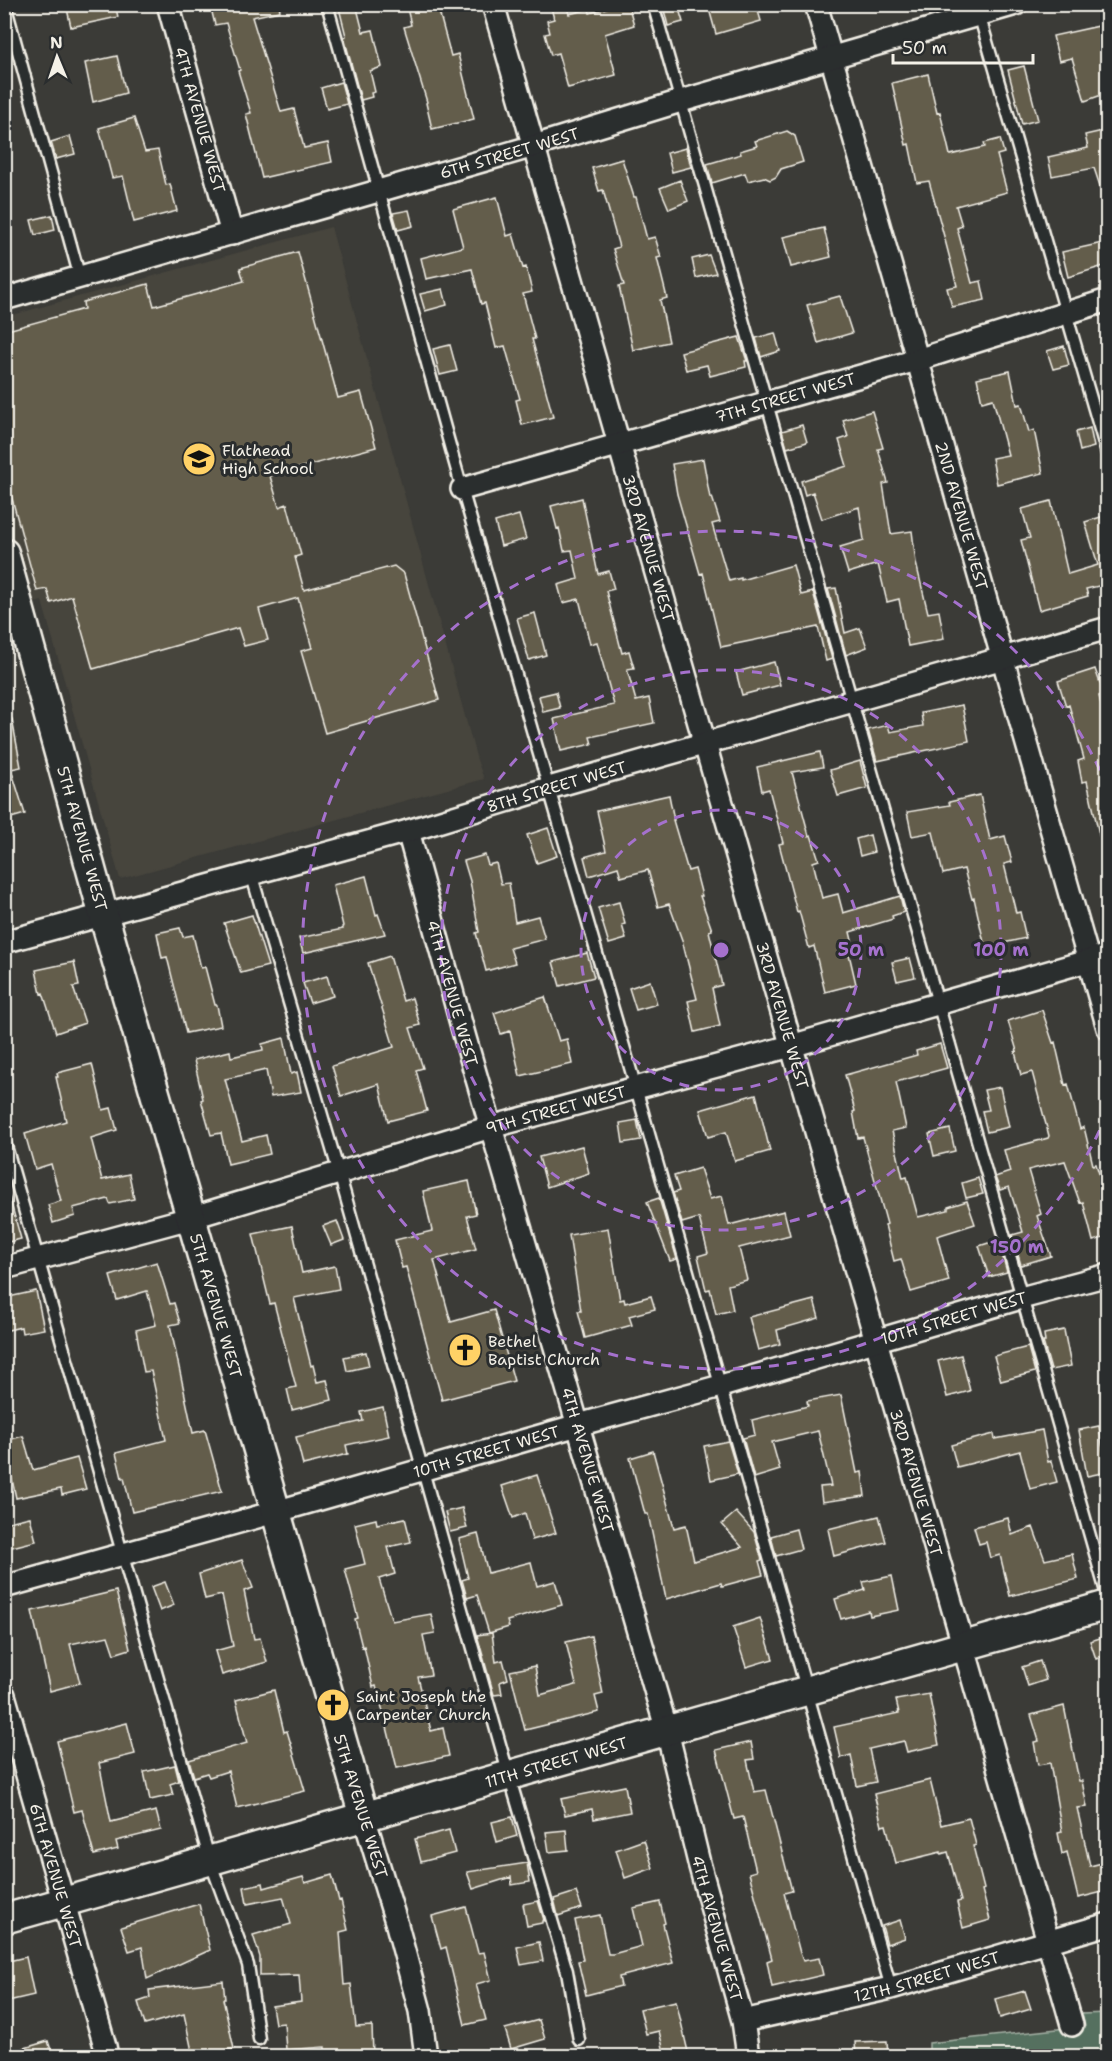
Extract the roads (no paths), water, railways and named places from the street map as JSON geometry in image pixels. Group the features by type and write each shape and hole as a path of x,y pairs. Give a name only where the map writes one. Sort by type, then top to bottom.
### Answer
{"street":[{"name":"4TH AVENUE WEST","path":"168,4 232,234"},
{"name":"3RD AVENUE WEST","path":"493,4 1072,2025"},
{"name":"2ND AVENUE WEST","path":"816,4 1002,659 1098,957 1107,1028"},
{"name":"6TH STREET WEST","path":"4,299 534,146 831,57 977,10 1016,4"},
{"name":"7TH STREET WEST","path":"462,489 917,360 1107,300"},
{"name":"5TH AVENUE WEST","path":"4,553 14,617 104,914 275,1512 397,1925 420,2011 426,2056"},
{"name":"8TH STREET WEST","path":"4,942 408,831 549,788 1107,628"},
{"name":"4TH AVENUE WEST","path":"408,831 491,1127 667,1731 699,1863 743,2020 748,2056"},
{"name":"9TH STREET WEST","path":"4,1268 190,1218 491,1127 791,1046 1098,957"},
{"name":"10TH STREET WEST","path":"4,1587 1107,1275"},
{"name":"11TH STREET WEST","path":"4,1919 1107,1605"},
{"name":"6TH AVENUE WEST","path":"4,1695 107,2056"},
{"name":"12TH STREET WEST","path":"743,2020 891,1988 1107,1924"}],"lane":[{"path":"5,4 80,278"},
{"path":"327,4 462,489 636,1088 891,1988"},
{"path":"653,4 1107,1599"},
{"path":"977,10 1107,457"},
{"path":"251,873 339,1173 509,1776 567,1971 579,2040"},
{"path":"4,1139 210,1861 248,1965 259,2039"}],"place":[{"name":"Flathead High School","path":"199,459"},
{"name":"Bethel Baptist Church","path":"465,1350"},
{"name":"Saint Joseph the Carpenter Church","path":"333,1705"}]}
